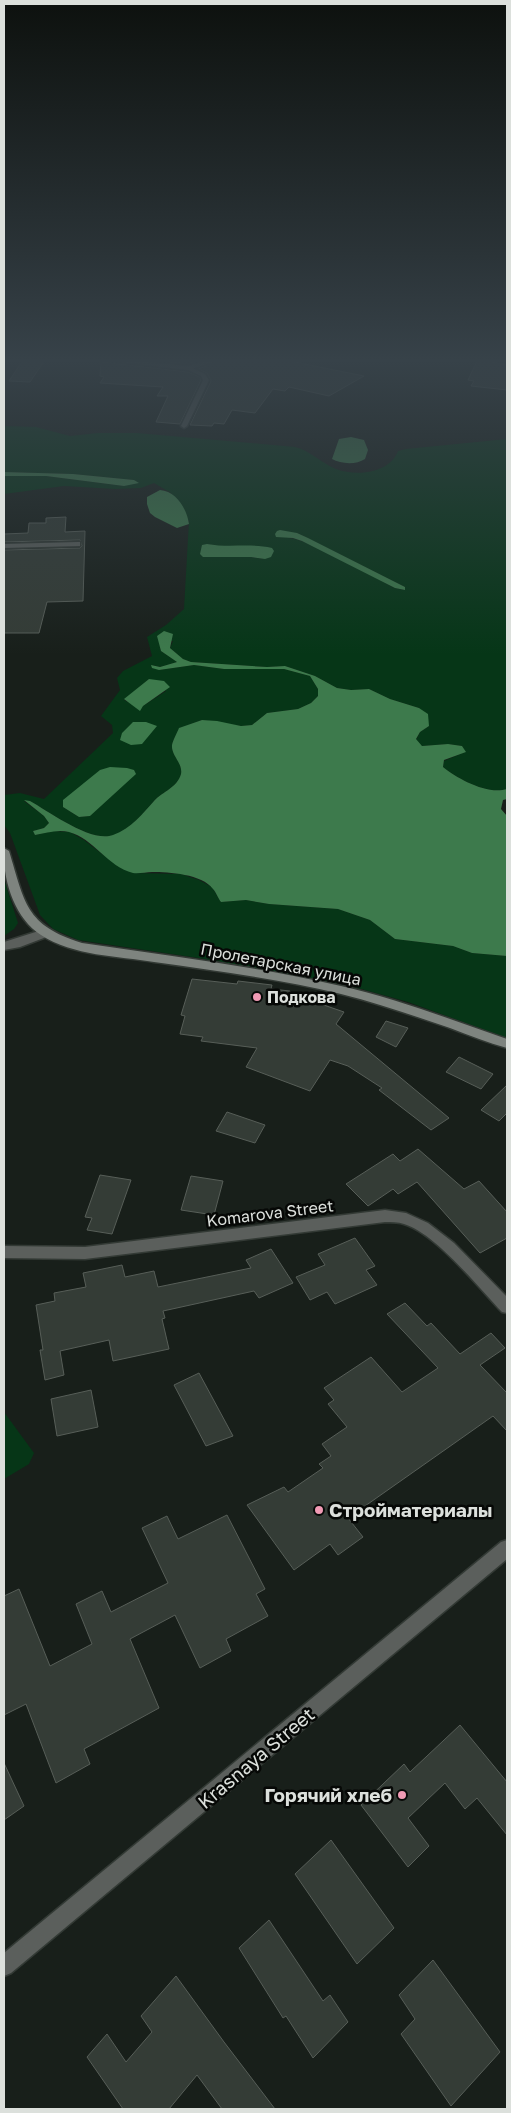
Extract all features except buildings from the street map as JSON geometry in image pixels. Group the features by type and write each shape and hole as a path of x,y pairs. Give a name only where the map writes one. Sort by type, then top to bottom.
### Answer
{"main road":[{"name":"Пролетарская улица","path":"4,851 24,913 32,924 61,941 81,947 222,968 341,990 411,1010 507,1044"}],"street":[{"path":"4,546 77,544"},
{"path":"4,946 16,944 45,933"},
{"name":"Komarova Street","path":"4,1252 85,1253 385,1216 412,1221 440,1241 507,1307"},
{"name":"Krasnaya Street","path":"4,1966 507,1548"}],"shaded area":[{"path":"4,458 316,458 336,469 363,473 380,468 394,458 507,458 507,789 491,790 473,785 443,767 444,761 465,752 462,746 448,744 422,746 416,740 420,732 429,726 419,708 390,699 369,689 351,690 337,688 315,676 285,666 267,667 191,662 183,659 170,648 173,641 159,641 161,651 177,662 160,667 152,665 159,670 194,665 224,669 284,669 310,676 318,689 318,696 311,703 298,709 267,713 252,725 241,726 202,720 180,728 172,745 181,770 179,779 131,825 114,835 94,835 83,831 30,801 24,801 44,816 49,823 44,828 33,831 35,835 53,831 70,832 84,840 115,864 134,873 181,874 199,880 212,887 221,902 246,900 269,904 338,909 370,920 395,939 453,946 472,953 507,956 507,1038 408,1002 347,985 205,959 78,940 53,929 40,915 10,833 4,825 4,795 20,793 44,799 113,733 112,725 101,716 120,690 117,678 123,671 152,656 147,637 166,625 184,609 189,521 171,493 154,483 141,488 115,489 64,486 4,494 4,476 46,476 124,486 134,480 73,474 4,472","holes":["297,533 405,587 405,590 395,588 342,559 311,545 289,538","207,544 265,559 218,557","149,679 166,691 143,706 134,705 124,700","100,770 90,816 79,817 63,807"]},
{"path":"365,458 357,462 348,463 332,459"},
{"path":"4,472 73,474 134,480 139,483 124,486 46,476 4,476"},
{"path":"160,490 171,494 180,502 189,524 177,528 150,513 147,497"},
{"path":"280,530 297,533 308,538 405,587 405,590 395,588 302,541 293,538 276,537 275,534"},
{"path":"202,545 264,547 272,548 274,551 271,557 265,559 251,557 203,557 200,554"},
{"path":"164,631 173,634 170,648 183,659 191,662 267,667 285,666 315,676 337,688 351,690 369,689 390,699 419,708 428,714 429,726 420,732 416,739 422,746 448,744 462,746 466,752 444,760 443,767 473,785 491,790 507,789 507,799 503,800 501,809 507,816 507,956 472,953 453,946 395,939 370,920 338,909 269,904 246,900 221,902 208,884 193,877 176,873 133,873 124,870 78,835 65,831 56,831 35,835 33,831 44,828 49,823 44,816 24,800 30,801 82,831 94,835 113,835 131,825 179,779 181,770 173,753 172,745 179,728 202,720 241,726 252,725 267,713 298,709 311,703 318,696 318,689 310,676 284,669 224,669 194,665 159,670 152,668 151,665 160,667 177,662 161,651 157,636"},
{"path":"149,679 164,681 170,687 143,706 140,711 124,699"},
{"path":"133,722 146,722 157,726 142,744 131,745 120,740 122,733"},
{"path":"110,767 127,768 134,770 136,774 90,816 79,817 63,807 63,800 100,770"},
{"path":"4,879 18,923 14,929 4,936"},
{"path":"4,1412 34,1453 29,1464 4,1479"}],"place":[{"name":"Подкова","path":"257,997"},
{"name":"Стройматериалы","path":"319,1510"},
{"name":"Горячий хлеб","path":"402,1795"}]}
